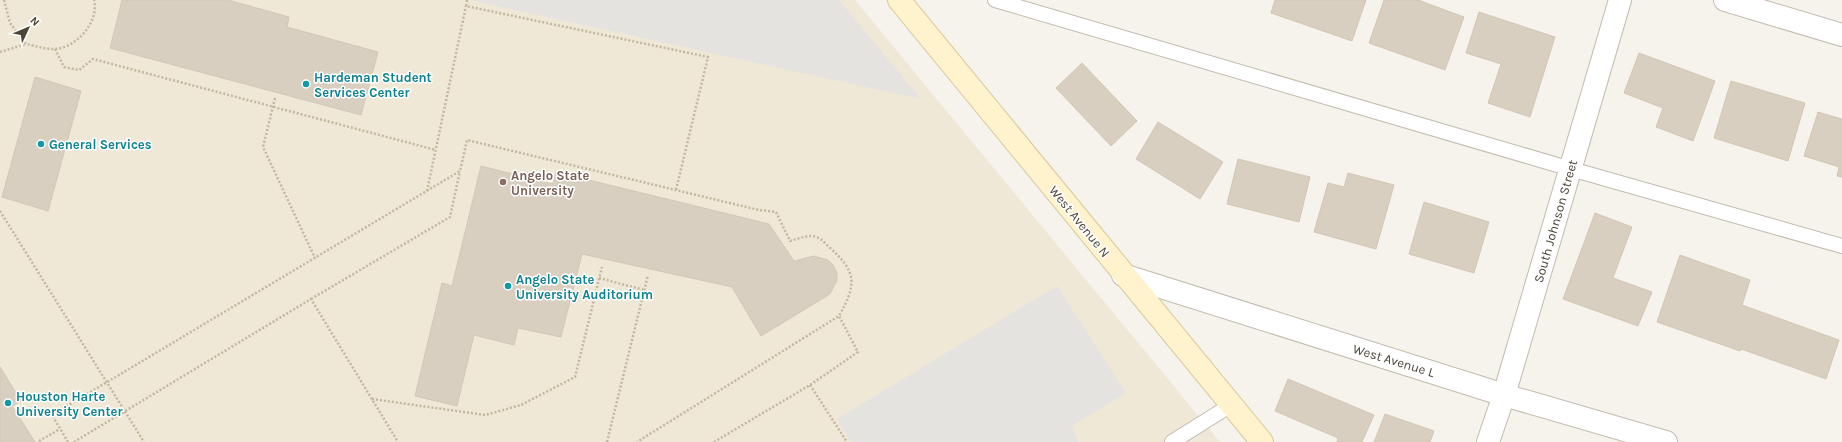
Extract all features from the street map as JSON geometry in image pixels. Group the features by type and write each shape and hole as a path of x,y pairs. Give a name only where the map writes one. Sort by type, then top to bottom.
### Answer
{"main road":[{"name":"West Avenue N","path":"899,0 1123,275 1262,442"}],"street":[{"name":"South Johnson Street","path":"1488,442 1504,395 1620,0"},
{"path":"1725,0 1842,35"},
{"name":"West Avenue L","path":"1123,275 1504,395 1666,442"}],"lane":[{"path":"995,0 1571,169 1842,246"},
{"path":"1172,442 1231,405"}],"path":[{"path":"0,3 4,0 10,23 26,44"},
{"path":"0,52 26,44 55,49 75,42 91,26 95,4 94,0"},
{"path":"427,191 467,0"},
{"path":"466,6 708,57 676,190"},
{"path":"55,49 64,67 79,70 93,59 436,150"},
{"path":"275,98 263,148 315,258"},
{"path":"74,442 450,217 467,140 759,210 776,212 790,241 812,236 821,239 848,265 852,278 850,297 839,316 636,442"},
{"path":"68,442 52,415 460,171"},
{"path":"0,212 144,442"},
{"path":"372,399 485,415 521,405 574,377 602,267"},
{"path":"606,442 648,275"},
{"path":"599,278 644,290"},
{"path":"312,299 398,442"},
{"path":"714,442 810,385 858,352 839,316"},
{"path":"810,385 847,442"},
{"path":"39,441 60,429"}],"shaded area":[{"name":"Angelo State University","path":"0,0 855,0 1220,442 0,442"},
{"path":"474,0 839,0 921,99 474,1"},
{"path":"1057,286 1126,393 1072,426 1078,442 851,442 837,419"}],"building":[{"name":"Hardeman Student Services Center","path":"122,0 228,0 289,17 287,27 378,52 361,115 110,48"},
{"path":"1275,0 1366,0 1352,41 1271,13"},
{"path":"1384,0 1418,0 1464,17 1445,70 1369,43"},
{"path":"1479,12 1555,37 1530,117 1488,103 1501,64 1466,53"},
{"path":"1639,53 1715,81 1693,141 1656,127 1663,108 1624,93"},
{"path":"1082,63 1137,121 1111,146 1056,88"},
{"name":"General Services","path":"35,77 81,91 48,211 2,197"},
{"path":"1731,81 1805,103 1788,161 1714,138"},
{"path":"1818,112 1842,119 1842,177 1837,176 1839,167 1804,156"},
{"path":"1158,122 1223,162 1200,199 1136,159"},
{"path":"1238,159 1310,177 1299,222 1227,204"},
{"name":"Angelo State University Auditorium","path":"481,166 553,184 556,172 769,224 794,261 814,256 828,260 833,265 837,273 837,280 830,294 761,336 732,287 582,254 561,337 518,328 514,345 474,335 457,406 415,396 442,283 452,286"},
{"path":"1348,173 1394,185 1376,249 1314,232 1328,183 1344,187"},
{"path":"1424,202 1489,222 1474,273 1409,254"},
{"path":"1595,213 1632,227 1613,278 1652,292 1638,326 1563,299"},
{"path":"1680,255 1750,280 1742,305 1839,340 1826,379 1741,349 1740,351 1657,322"},
{"name":"Houston Harte University Center","path":"0,367 21,401 12,406 35,442 0,442"},
{"path":"1288,379 1374,415 1362,442 1337,442 1338,438 1275,411"},
{"path":"1385,414 1434,431 1430,442 1374,442"}],"place":[{"name":"Hardeman Student Services Center","path":"306,84"},
{"name":"General Services","path":"41,144"},
{"name":"Angelo State University","path":"503,182"},
{"name":"Angelo State University Auditorium","path":"508,286"},
{"name":"Houston Harte University Center","path":"8,403"}]}
